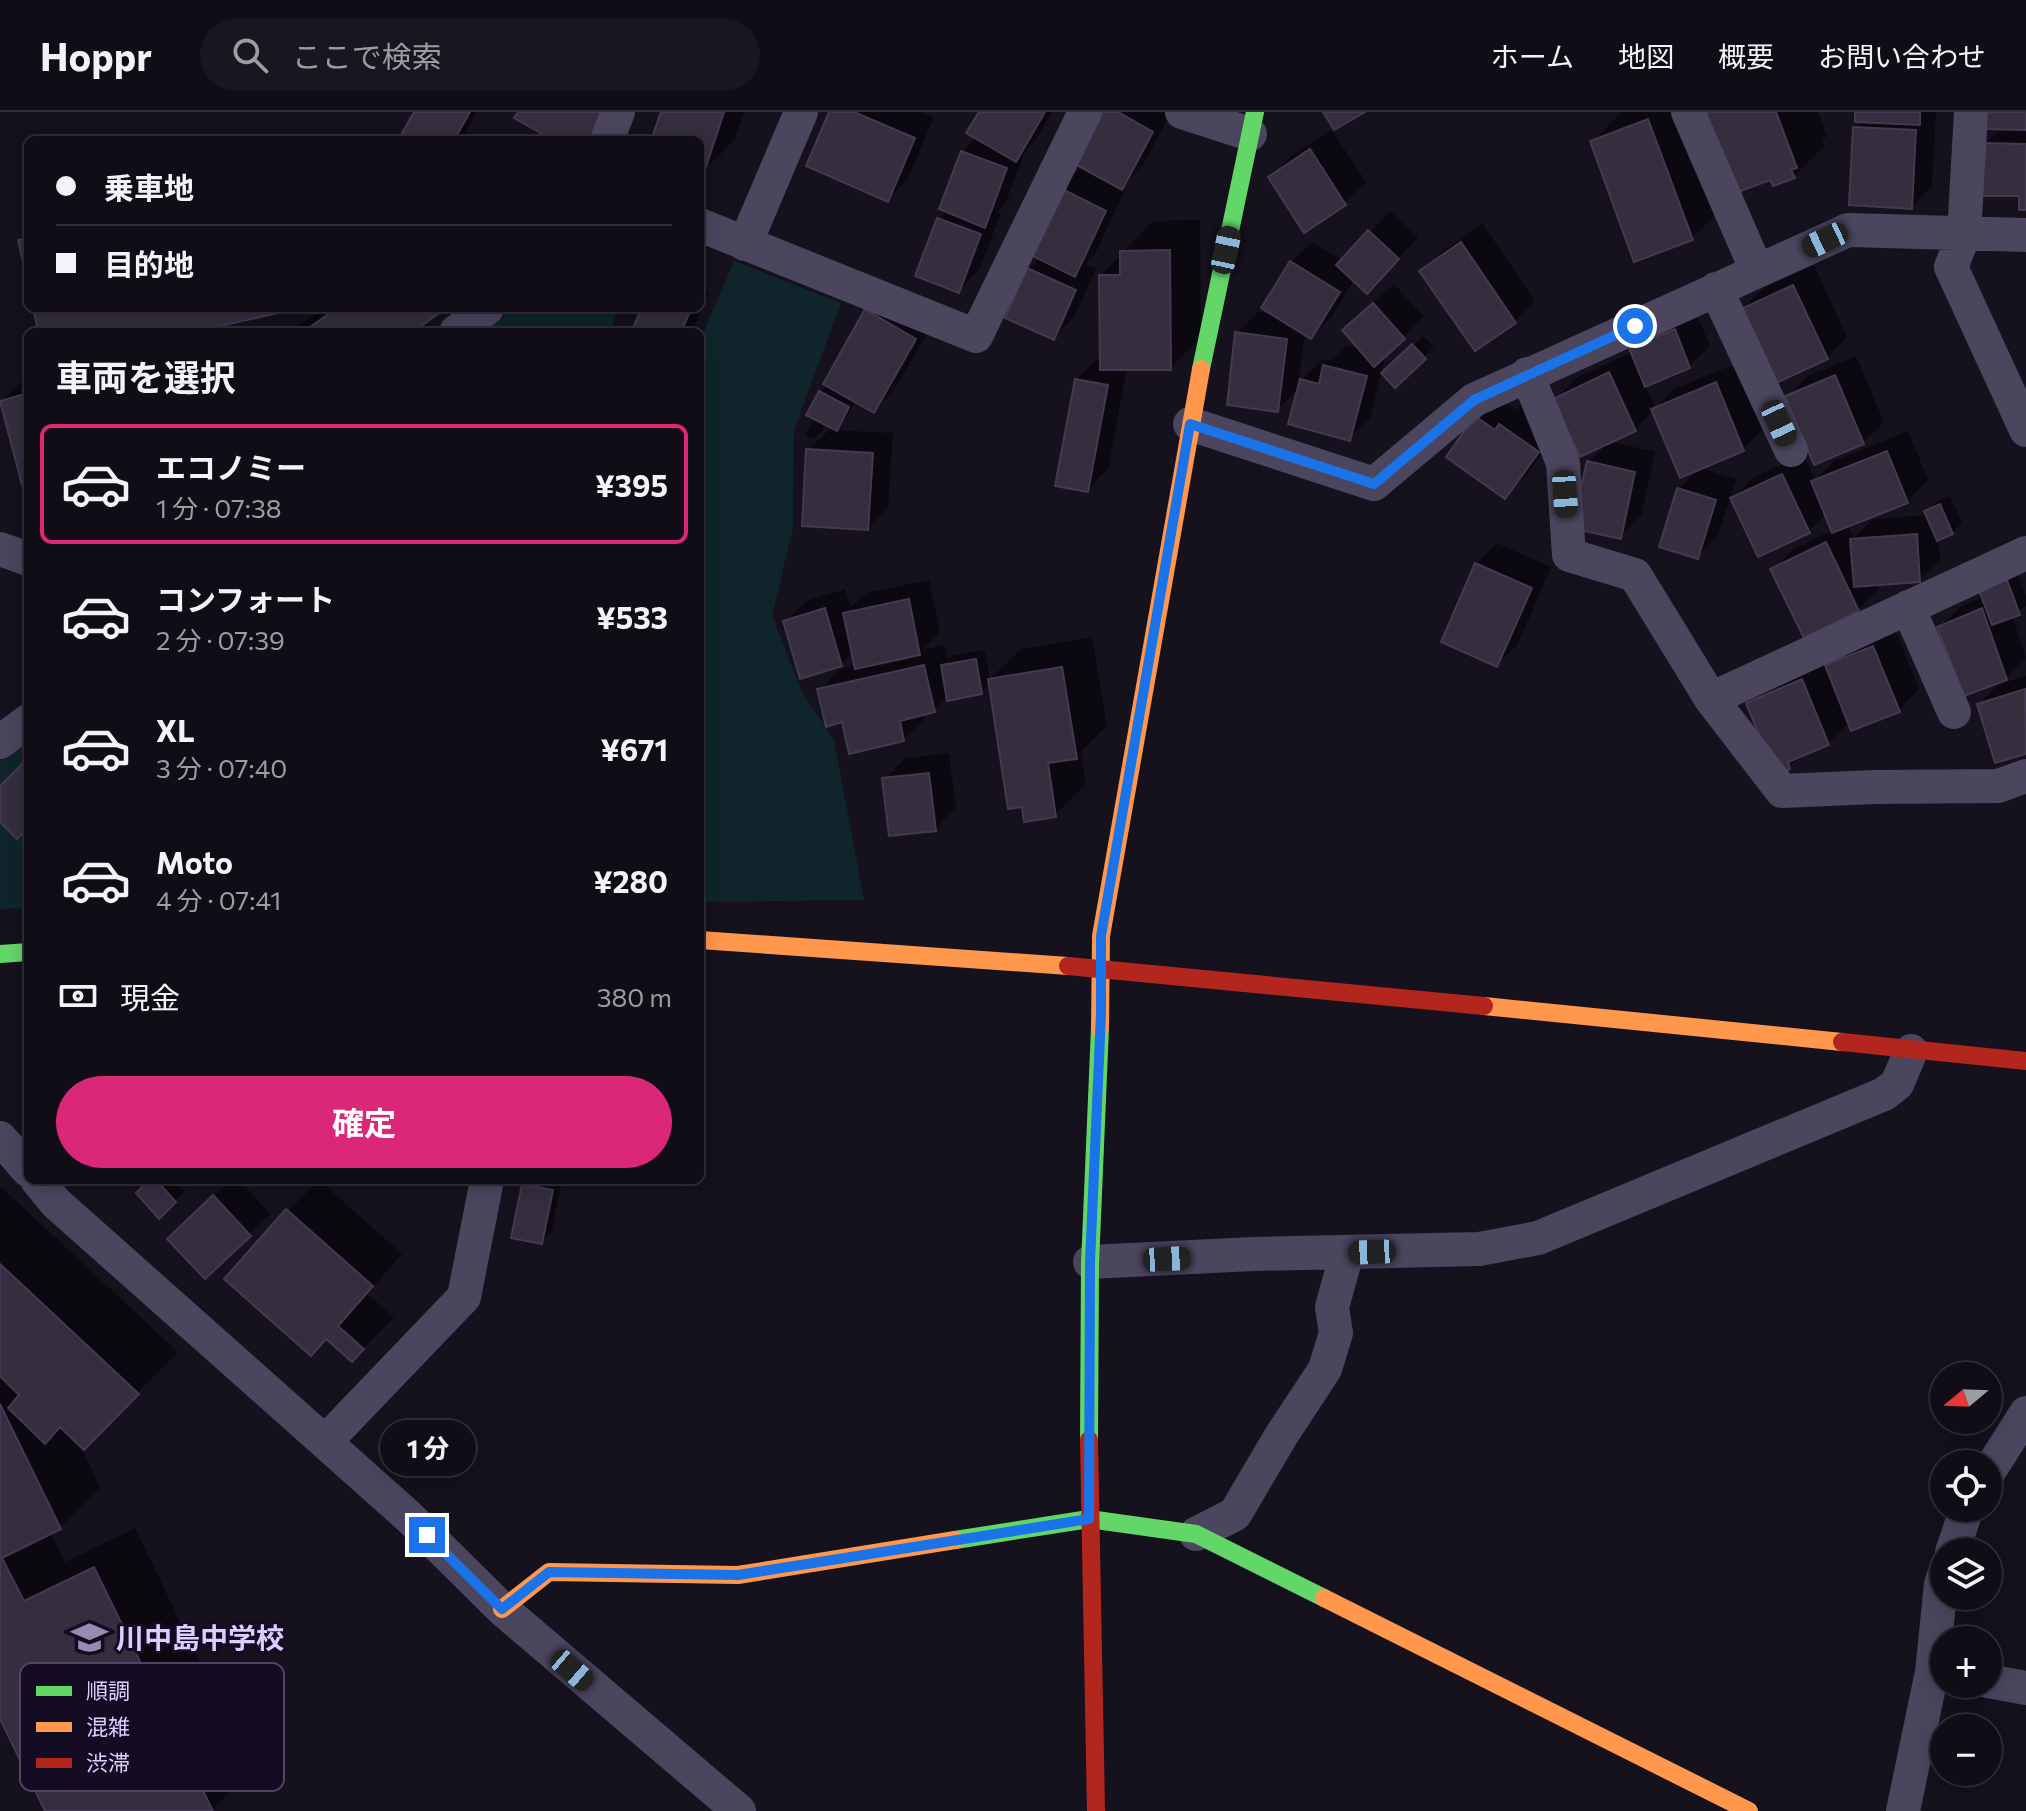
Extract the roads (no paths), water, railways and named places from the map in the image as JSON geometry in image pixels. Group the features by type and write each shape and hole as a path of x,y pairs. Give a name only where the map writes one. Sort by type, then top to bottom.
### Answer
{"street":[{"path":"609,136 618,112"},
{"path":"745,244 801,112"},
{"path":"704,227 976,336 1085,112"},
{"path":"1096,1811 1089,1519 1090,1262 1104,920 1190,424 1253,123 1182,112"},
{"path":"1688,112 1757,271"},
{"path":"1971,112 1964,235 1951,267 2026,430"},
{"path":"1190,424 1374,484 1474,400 1848,230 2026,235"},
{"path":"1716,289 1791,450"},
{"path":"461,328 482,312"},
{"path":"1527,374 1563,463 1569,555 1635,575 1711,699 1782,791 1998,786 2026,776"},
{"path":"0,549 24,558"},
{"path":"1711,699 2026,553"},
{"path":"1908,607 1954,712"},
{"path":"0,742 24,724"},
{"path":"704,940 1102,968 2026,1061"},
{"path":"0,954 24,952"},
{"path":"1090,1262 1253,1254 1479,1249 1538,1238 1884,1094 1897,1084 1911,1051"},
{"path":"0,1138 24,1165"},
{"path":"40,1184 56,1203 408,1516 502,1609 739,1811"},
{"path":"325,1442 464,1297 486,1184"},
{"path":"1196,1534 1235,1514 1325,1369 1336,1333 1332,1307 1347,1253"},
{"path":"2002,1451 2026,1413"},
{"path":"502,1609 549,1572 738,1575 1089,1519 1196,1534 1749,1811"},
{"path":"2002,1684 2026,1688"},
{"path":"1903,1811 1932,1698"}],"place":[{"name":"川中島中学校","path":"90,1637"}]}
